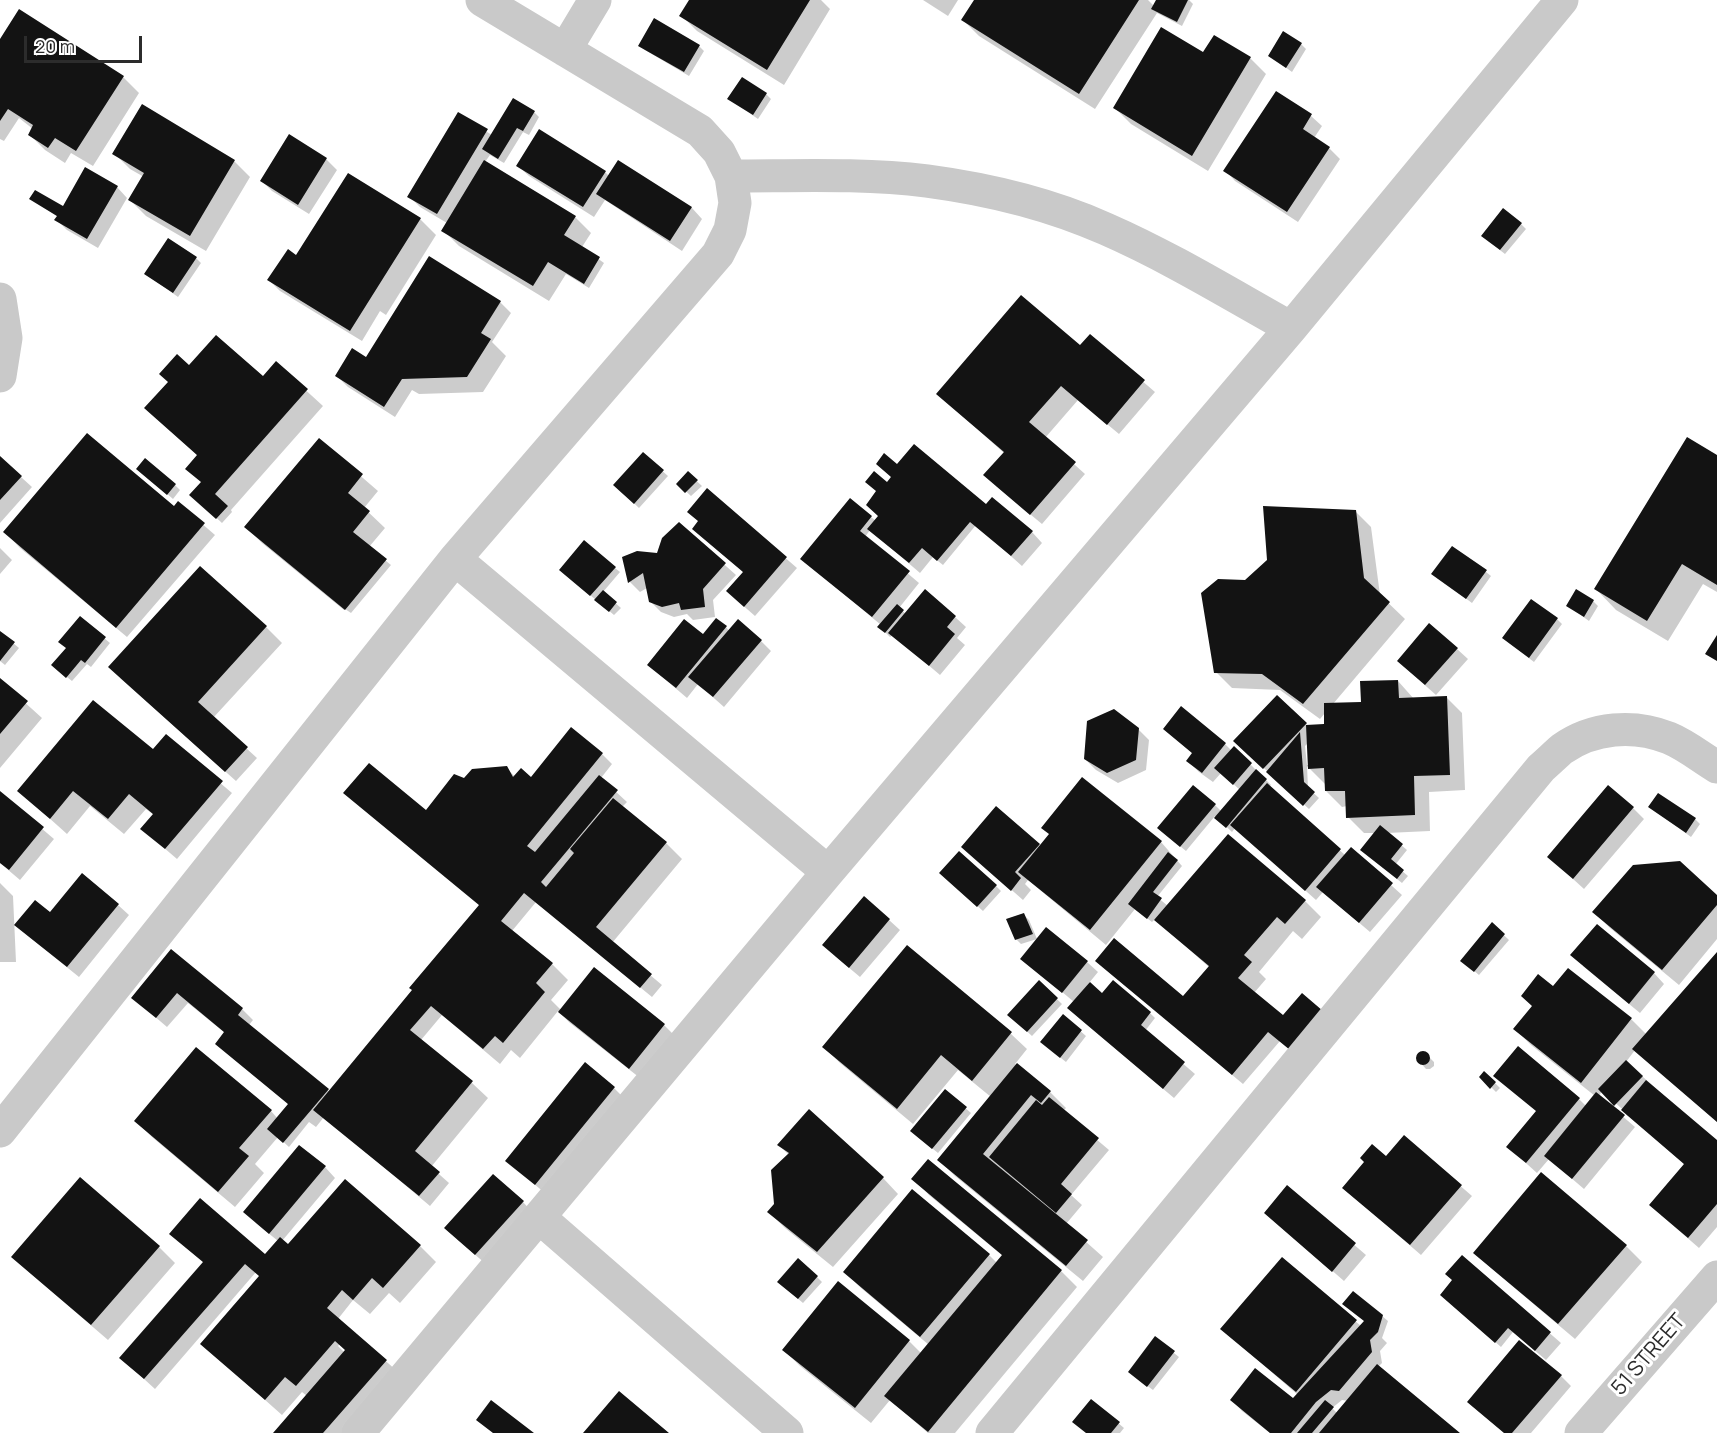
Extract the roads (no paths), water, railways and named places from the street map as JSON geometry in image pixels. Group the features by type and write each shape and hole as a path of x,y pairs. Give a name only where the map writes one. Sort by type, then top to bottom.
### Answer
{"street":[{"path":"0,1131 455,559 718,254 730,230 735,203 731,176 719,152 700,131 482,0"},
{"path":"565,50 595,0"},
{"path":"358,1433 828,872 1291,328 1562,0"},
{"path":"731,176 864,176 926,181 986,191 1046,207 1104,228 1160,254 1291,328"},
{"path":"0,299 6,338 0,376"},
{"path":"455,559 828,872"},
{"path":"992,1433 1534,778 1562,749 1587,736 1614,729 1642,730 1670,738 1717,768"},
{"path":"540,1218 787,1433"},
{"name":"51 STREET","path":"1581,1433 1714,1287"}]}
